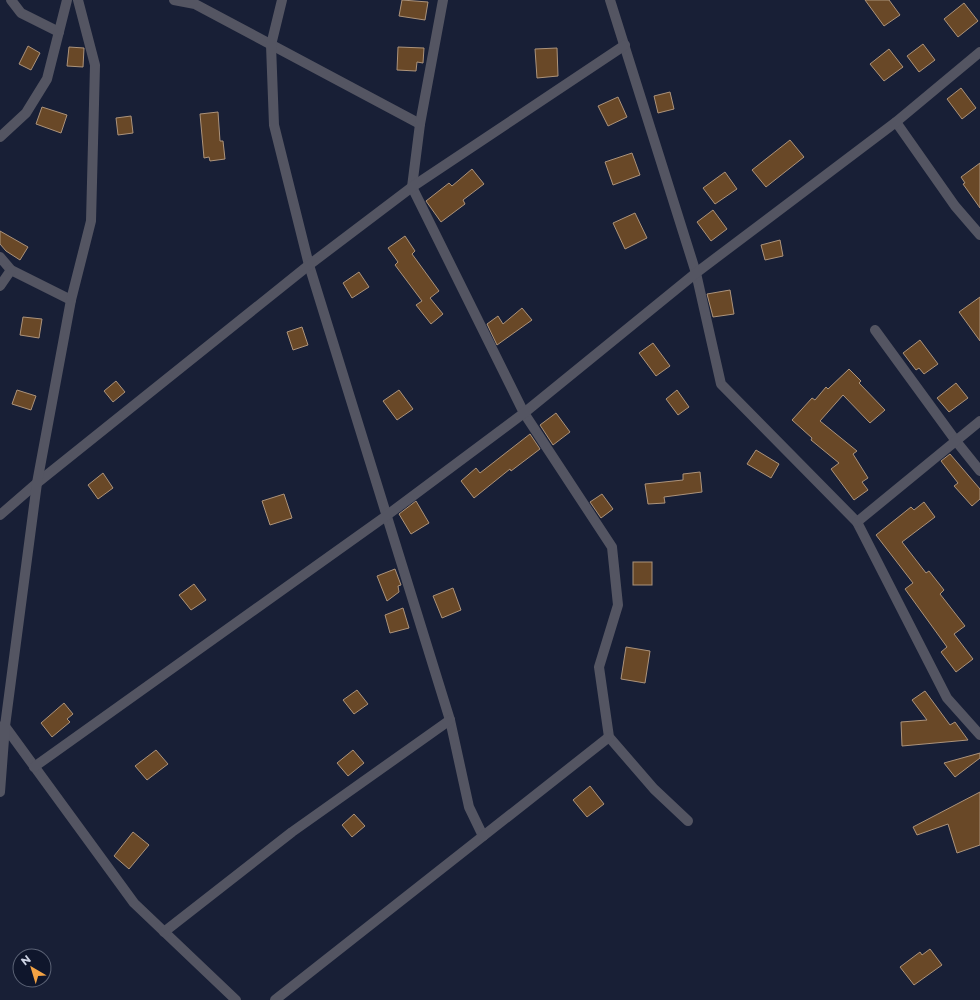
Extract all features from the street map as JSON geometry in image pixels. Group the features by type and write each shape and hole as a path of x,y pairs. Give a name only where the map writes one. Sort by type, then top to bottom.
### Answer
{"street":[{"path":"11,0 21,13 59,32"},
{"path":"0,138 26,113 47,79 67,0"},
{"path":"0,792 2,723 37,483 71,300 91,221 95,65 78,0"},
{"path":"174,0 195,4 420,124"},
{"path":"282,0 271,45 274,125 309,265 450,720 469,807 483,836"},
{"path":"443,0 420,124 412,187 524,413 612,547 618,604 599,667 609,737 654,789 688,821"},
{"path":"610,0 696,273 721,384 857,522 947,698 980,735"},
{"path":"0,516 37,483 309,265 412,187 624,45"},
{"path":"34,767 386,516 524,413 696,273 896,122 980,52"},
{"path":"896,122 955,206 980,235"},
{"path":"0,256 11,270 71,300"},
{"path":"0,286 11,270"},
{"path":"875,330 956,441 980,471"},
{"path":"857,522 980,420"},
{"path":"164,932 292,832 450,720"},
{"path":"2,723 134,903 236,1000"},
{"path":"275,1000 609,737"}],"building":[{"path":"402,0 428,2 425,20 399,16"},
{"path":"865,0 889,0 900,15 884,26"},
{"path":"964,3 978,21 958,37 944,19"},
{"path":"923,44 935,60 919,72 907,56"},
{"path":"28,46 40,53 31,70 19,64"},
{"path":"69,47 84,48 83,67 67,66"},
{"path":"398,47 424,48 423,63 417,62 416,71 397,70"},
{"path":"557,48 558,76 537,78 535,49"},
{"path":"889,49 903,67 884,81 870,64"},
{"path":"961,88 976,108 962,119 947,99"},
{"path":"670,92 674,109 658,113 654,96"},
{"path":"618,97 627,117 608,126 598,106"},
{"path":"42,107 67,115 61,133 36,124"},
{"path":"218,112 220,141 223,141 225,159 210,161 209,157 204,158 200,114"},
{"path":"131,116 133,133 118,135 116,118"},
{"path":"790,140 804,157 766,187 752,170"},
{"path":"632,153 640,175 613,185 605,162"},
{"path":"980,163 980,208 963,184 965,183 961,177"},
{"path":"472,169 484,184 463,200 465,204 441,222 426,201 449,183 452,186"},
{"path":"725,172 737,189 715,204 703,188"},
{"path":"713,210 727,229 711,241 697,222"},
{"path":"635,213 647,238 625,249 613,223"},
{"path":"0,231 28,247 20,260 6,251 0,244"},
{"path":"405,236 415,251 412,254 439,291 430,298 443,314 431,324 416,305 422,301 395,265 398,262 388,248"},
{"path":"780,240 783,256 765,260 761,245"},
{"path":"359,272 369,287 352,298 343,283"},
{"path":"730,290 734,314 713,317 707,294"},
{"path":"980,297 980,341 959,312"},
{"path":"522,308 532,320 497,345 487,324 498,316 503,324"},
{"path":"23,317 42,319 39,338 20,335"},
{"path":"302,327 308,345 293,350 287,332"},
{"path":"920,340 938,364 924,374 919,368 916,370 903,353"},
{"path":"653,343 670,366 656,376 639,353"},
{"path":"849,369 861,381 859,383 885,410 870,423 843,395 820,421 857,451 853,454 868,478 862,482 868,490 854,500 831,469 839,463 811,440 812,438 792,420 812,398 815,400 826,387 828,389"},
{"path":"116,381 125,392 113,402 104,391"},
{"path":"956,383 968,398 949,412 937,398"},
{"path":"17,390 36,396 31,410 12,404"},
{"path":"399,390 413,409 397,420 383,401"},
{"path":"677,390 689,407 678,415 666,399"},
{"path":"556,413 570,432 553,445 540,425"},
{"path":"530,434 540,449 511,471 510,469 474,498 461,481 476,468 480,473"},
{"path":"756,450 779,464 771,478 747,464"},
{"path":"950,454 980,489 980,499 972,506 954,486 958,483 941,461"},
{"path":"700,472 702,492 664,497 665,503 648,504 645,484 683,480 683,474"},
{"path":"103,473 113,488 98,499 88,485"},
{"path":"284,494 292,518 270,525 262,501"},
{"path":"602,494 613,509 601,518 590,502"},
{"path":"416,501 429,523 411,534 399,514"},
{"path":"924,502 935,517 902,542 926,573 929,571 944,590 940,594 965,626 954,634 973,659 956,672 941,652 947,647 905,589 913,583 876,535 911,507 914,510"},
{"path":"633,562 652,562 652,585 633,585"},
{"path":"395,569 401,585 398,586 399,592 387,601 377,576"},
{"path":"194,584 206,600 191,610 179,595"},
{"path":"453,588 461,610 442,618 433,596"},
{"path":"403,608 409,628 390,633 385,615"},
{"path":"626,647 650,651 645,683 621,679"},
{"path":"357,690 368,704 354,714 343,700"},
{"path":"925,691 950,725 955,722 968,740 902,746 901,722 927,720 912,700"},
{"path":"64,703 73,714 67,719 70,722 52,737 41,723"},
{"path":"156,750 168,764 147,780 135,766"},
{"path":"353,750 364,763 348,776 337,763"},
{"path":"980,753 980,758 955,777 944,763"},
{"path":"590,786 604,804 587,817 573,800"},
{"path":"980,792 980,845 957,853 948,824 917,835 913,827"},
{"path":"354,814 365,826 352,837 342,825"},
{"path":"133,832 149,845 129,869 114,856"},
{"path":"930,949 942,965 914,985 900,967 920,952 922,955"}]}
